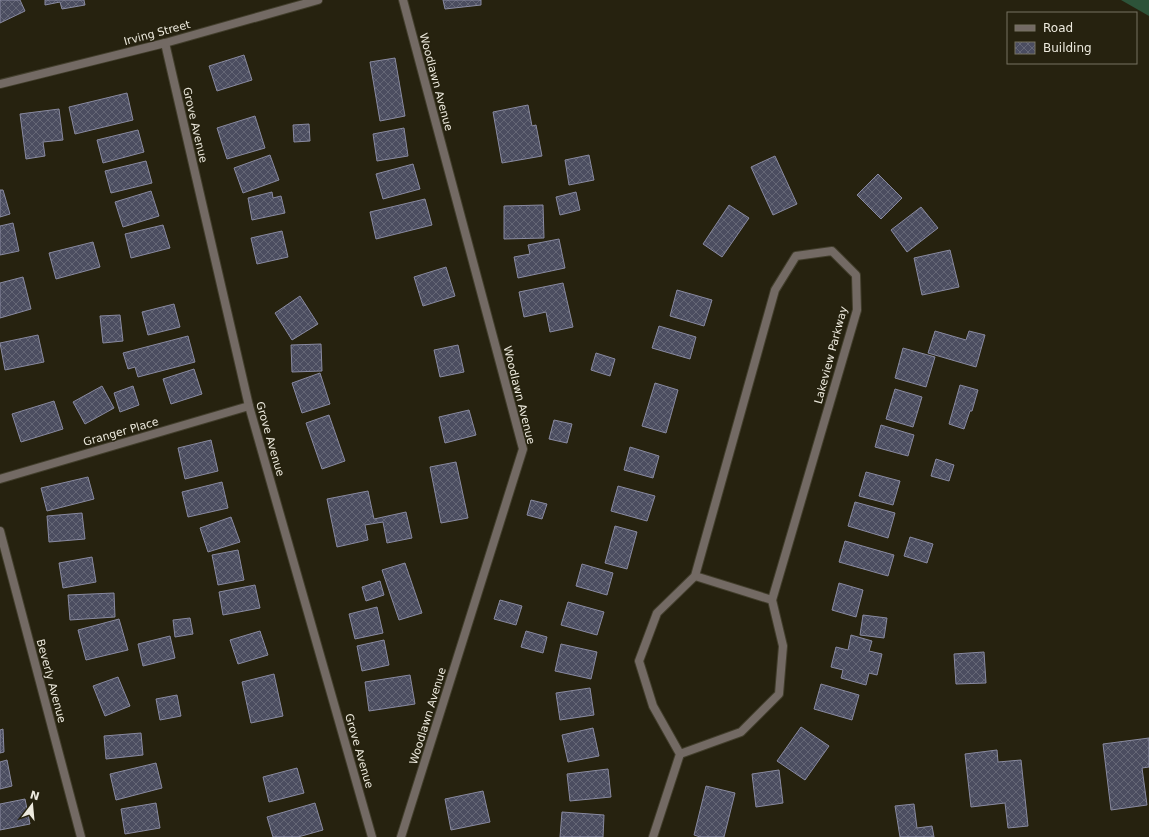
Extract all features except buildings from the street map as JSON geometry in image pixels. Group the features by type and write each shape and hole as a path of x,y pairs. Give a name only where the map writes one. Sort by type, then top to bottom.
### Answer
{"street":[{"name":"Irving Street","path":"0,84 165,43 318,0"},
{"name":"Woodlawn Avenue","path":"401,837 523,449 403,0"},
{"name":"Grove Avenue","path":"165,43 249,406 372,837"},
{"name":"Lakeview Parkway","path":"832,251 856,275 857,310 772,600 783,646 779,694 741,732 680,754 652,706 638,661 657,613 695,576 776,290 796,256 832,251"},
{"name":"Granger Place","path":"0,479 249,406"},
{"name":"Beverly Avenue","path":"0,531 81,837"},
{"path":"695,576 772,600"},
{"path":"653,837 680,754"}],"green space":[{"path":"1121,0 1149,0 1149,16"}]}
